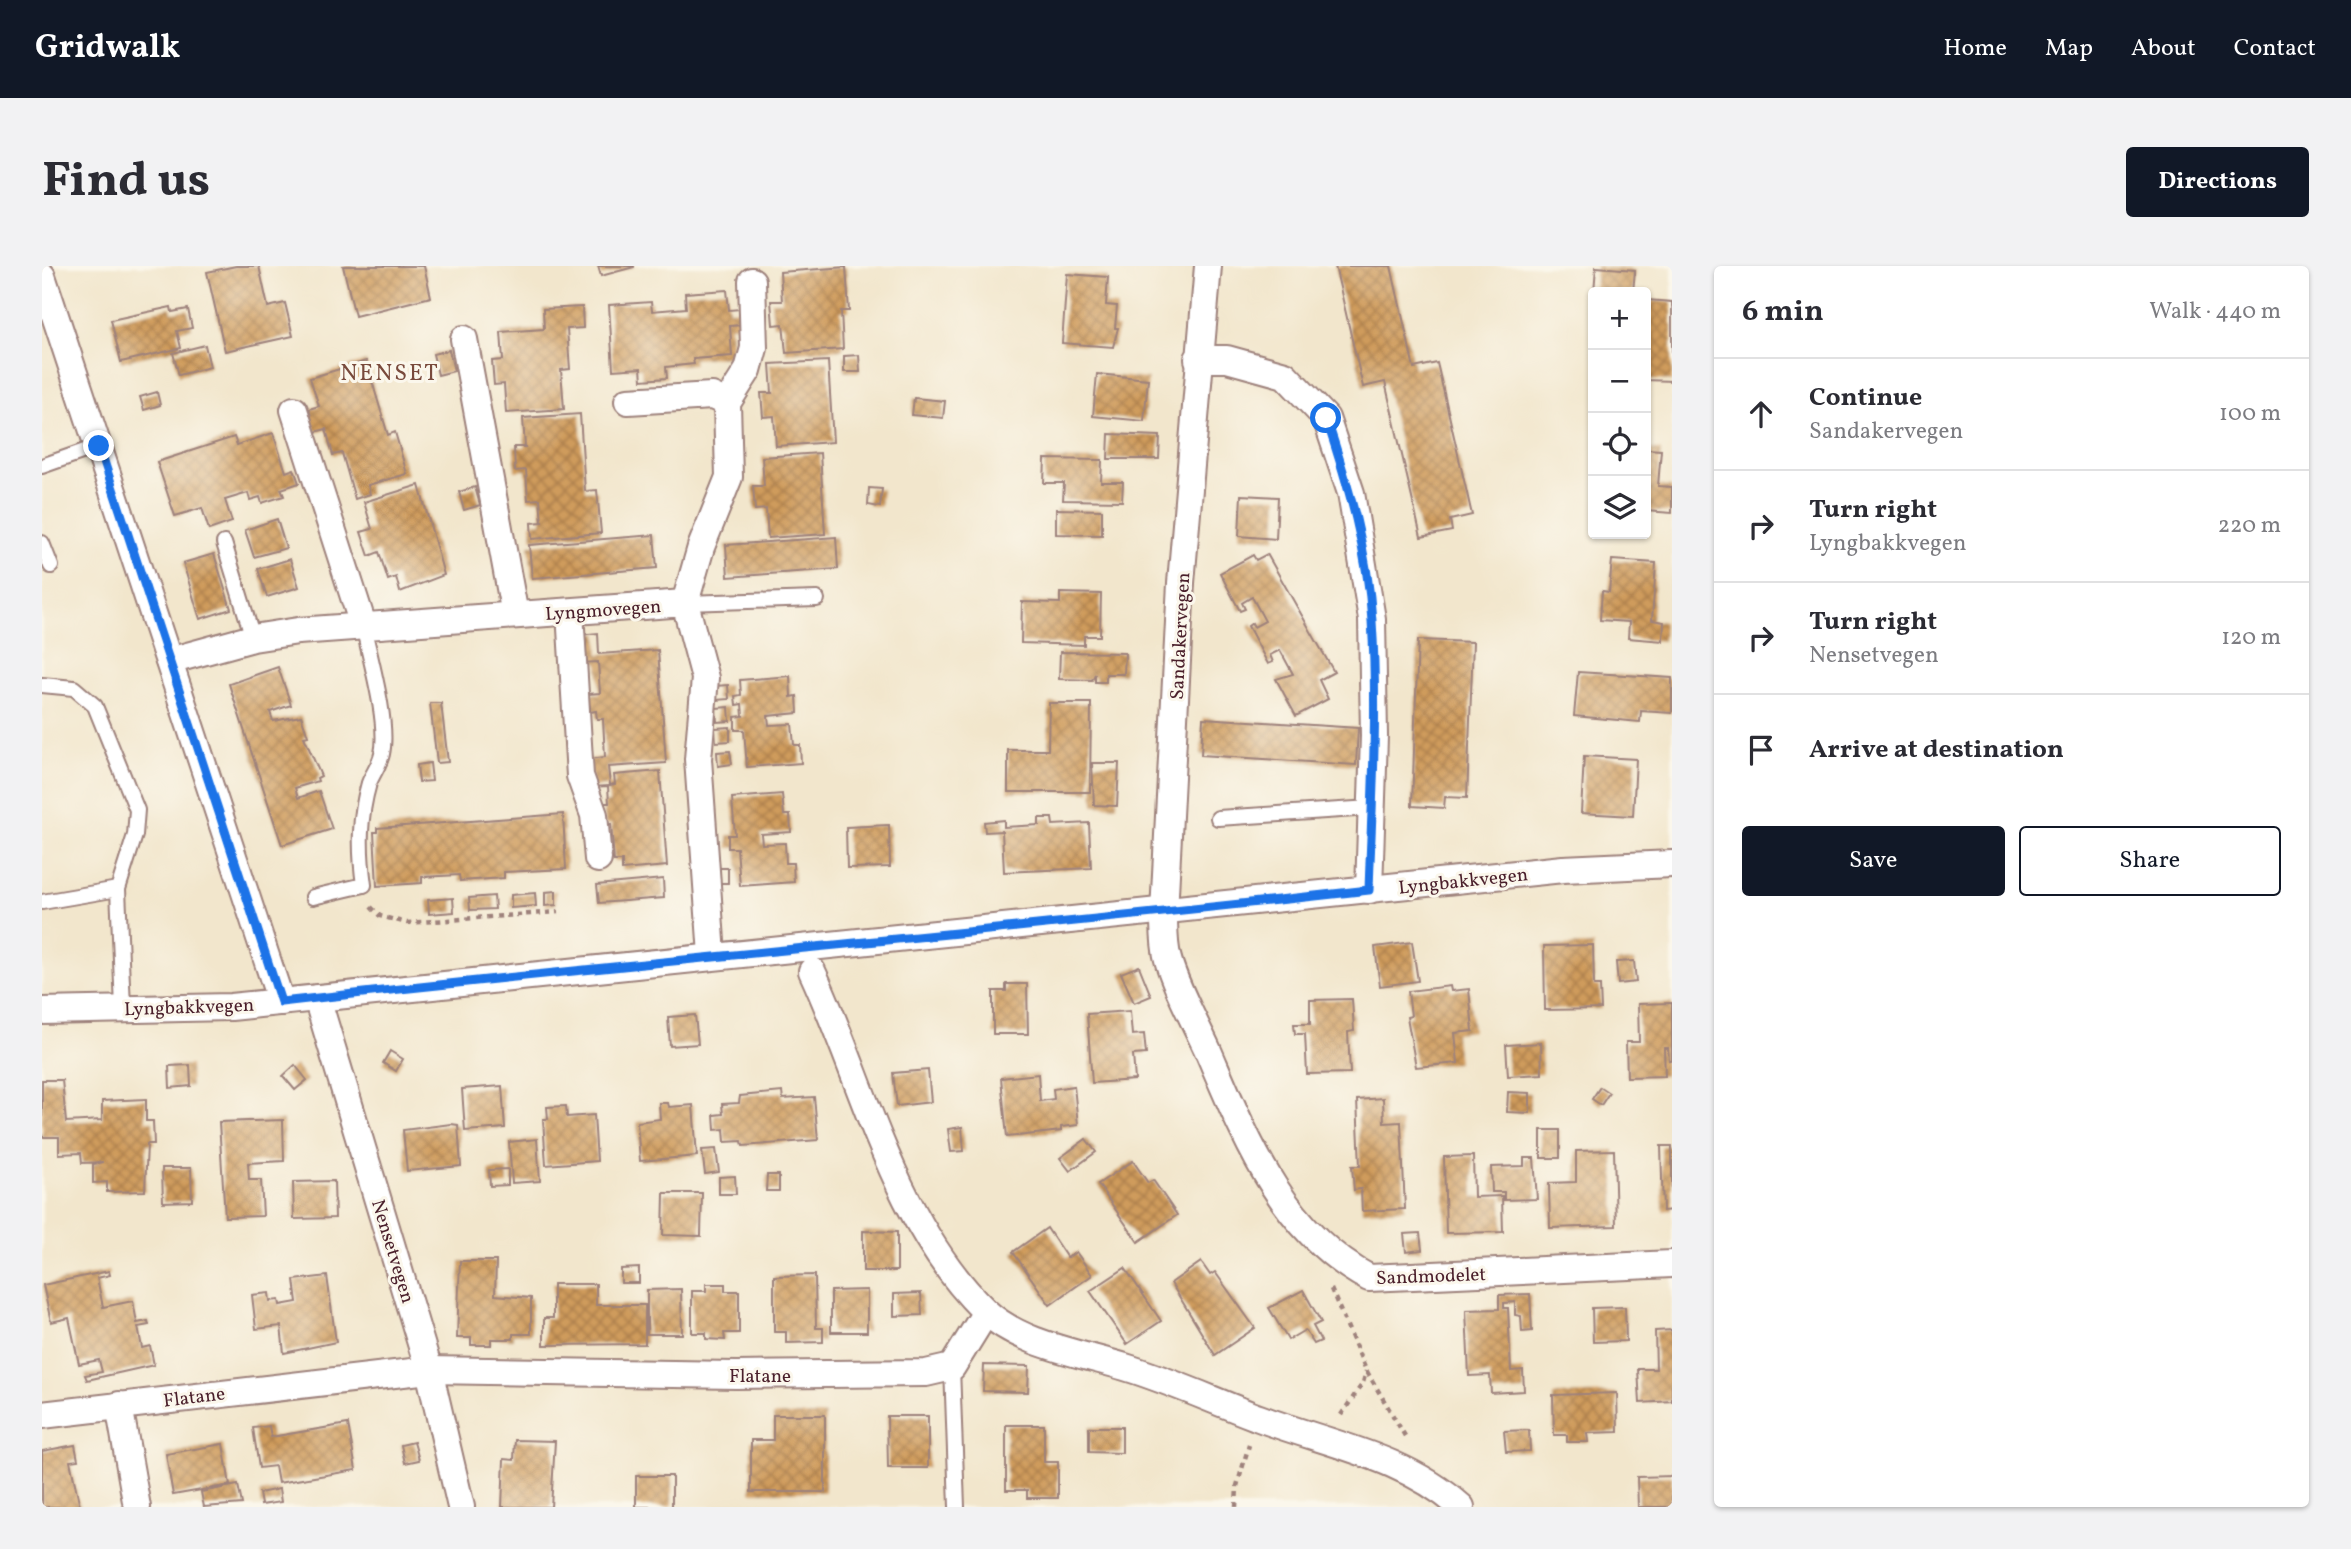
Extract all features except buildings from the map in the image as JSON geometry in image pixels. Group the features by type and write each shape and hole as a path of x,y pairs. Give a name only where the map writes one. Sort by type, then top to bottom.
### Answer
{"street":[{"name":"Sandakervegen","path":"1164,913 1181,583 1208,266"},
{"path":"42,276 281,1002"},
{"path":"685,603 701,547 729,477 727,403 748,370 754,348 752,281"},
{"path":"464,339 515,615"},
{"path":"1198,359 1227,359 1285,375 1326,418 1351,493 1372,620 1374,736 1369,890"},
{"path":"628,401 712,396 727,403"},
{"path":"294,410 363,625"},
{"name":"Lyngmovegen","path":"169,662 253,638 298,631 685,603 705,678 698,759 712,955"},
{"path":"570,612 580,776 594,815 598,859"},
{"name":"Lyngbakkvegen","path":"42,1011 231,1007 712,955 1164,913 1589,867 1672,864"},
{"name":"Sandmodelet","path":"1164,913 1166,952 1247,1142 1265,1176 1317,1241 1343,1265 1369,1278 1672,1264"},
{"path":"812,971 834,1019 889,1162 918,1219 959,1284 986,1312 1009,1329 1164,1378 1257,1417 1373,1455 1417,1474 1461,1507"},
{"name":"Nensetvegen","path":"317,998 429,1370 461,1507"},
{"path":"952,1367 986,1312"},
{"name":"Flatane","path":"42,1415 429,1370 897,1374 952,1367"},
{"path":"119,1405 137,1507"}],"lane":[{"path":"42,466 99,446"},
{"path":"42,542 51,566"},
{"path":"224,543 253,638"},
{"path":"685,603 817,599"},
{"path":"313,897 364,885 359,847 361,814 370,780 382,754 384,730 363,625"},
{"path":"42,685 74,688 95,706 136,810 135,835 118,889 123,1008"},
{"path":"1218,818 1371,808"},
{"path":"42,902 118,889"},
{"path":"952,1367 957,1507"}],"path":[{"path":"364,885 369,905 380,916 407,923 558,912"},
{"path":"1317,1241 1328,1283 1350,1327 1366,1370 1402,1426 1417,1474"},
{"path":"1322,1440 1352,1401 1363,1383 1366,1370"},
{"path":"1236,1507 1237,1486 1257,1417"}],"district":[{"name":"NENSET","path":"390,372"}],"route":[{"path":"99,446 281,1002 712,955 1164,913 1369,890 1374,736 1372,620 1351,493 1326,418"}]}
